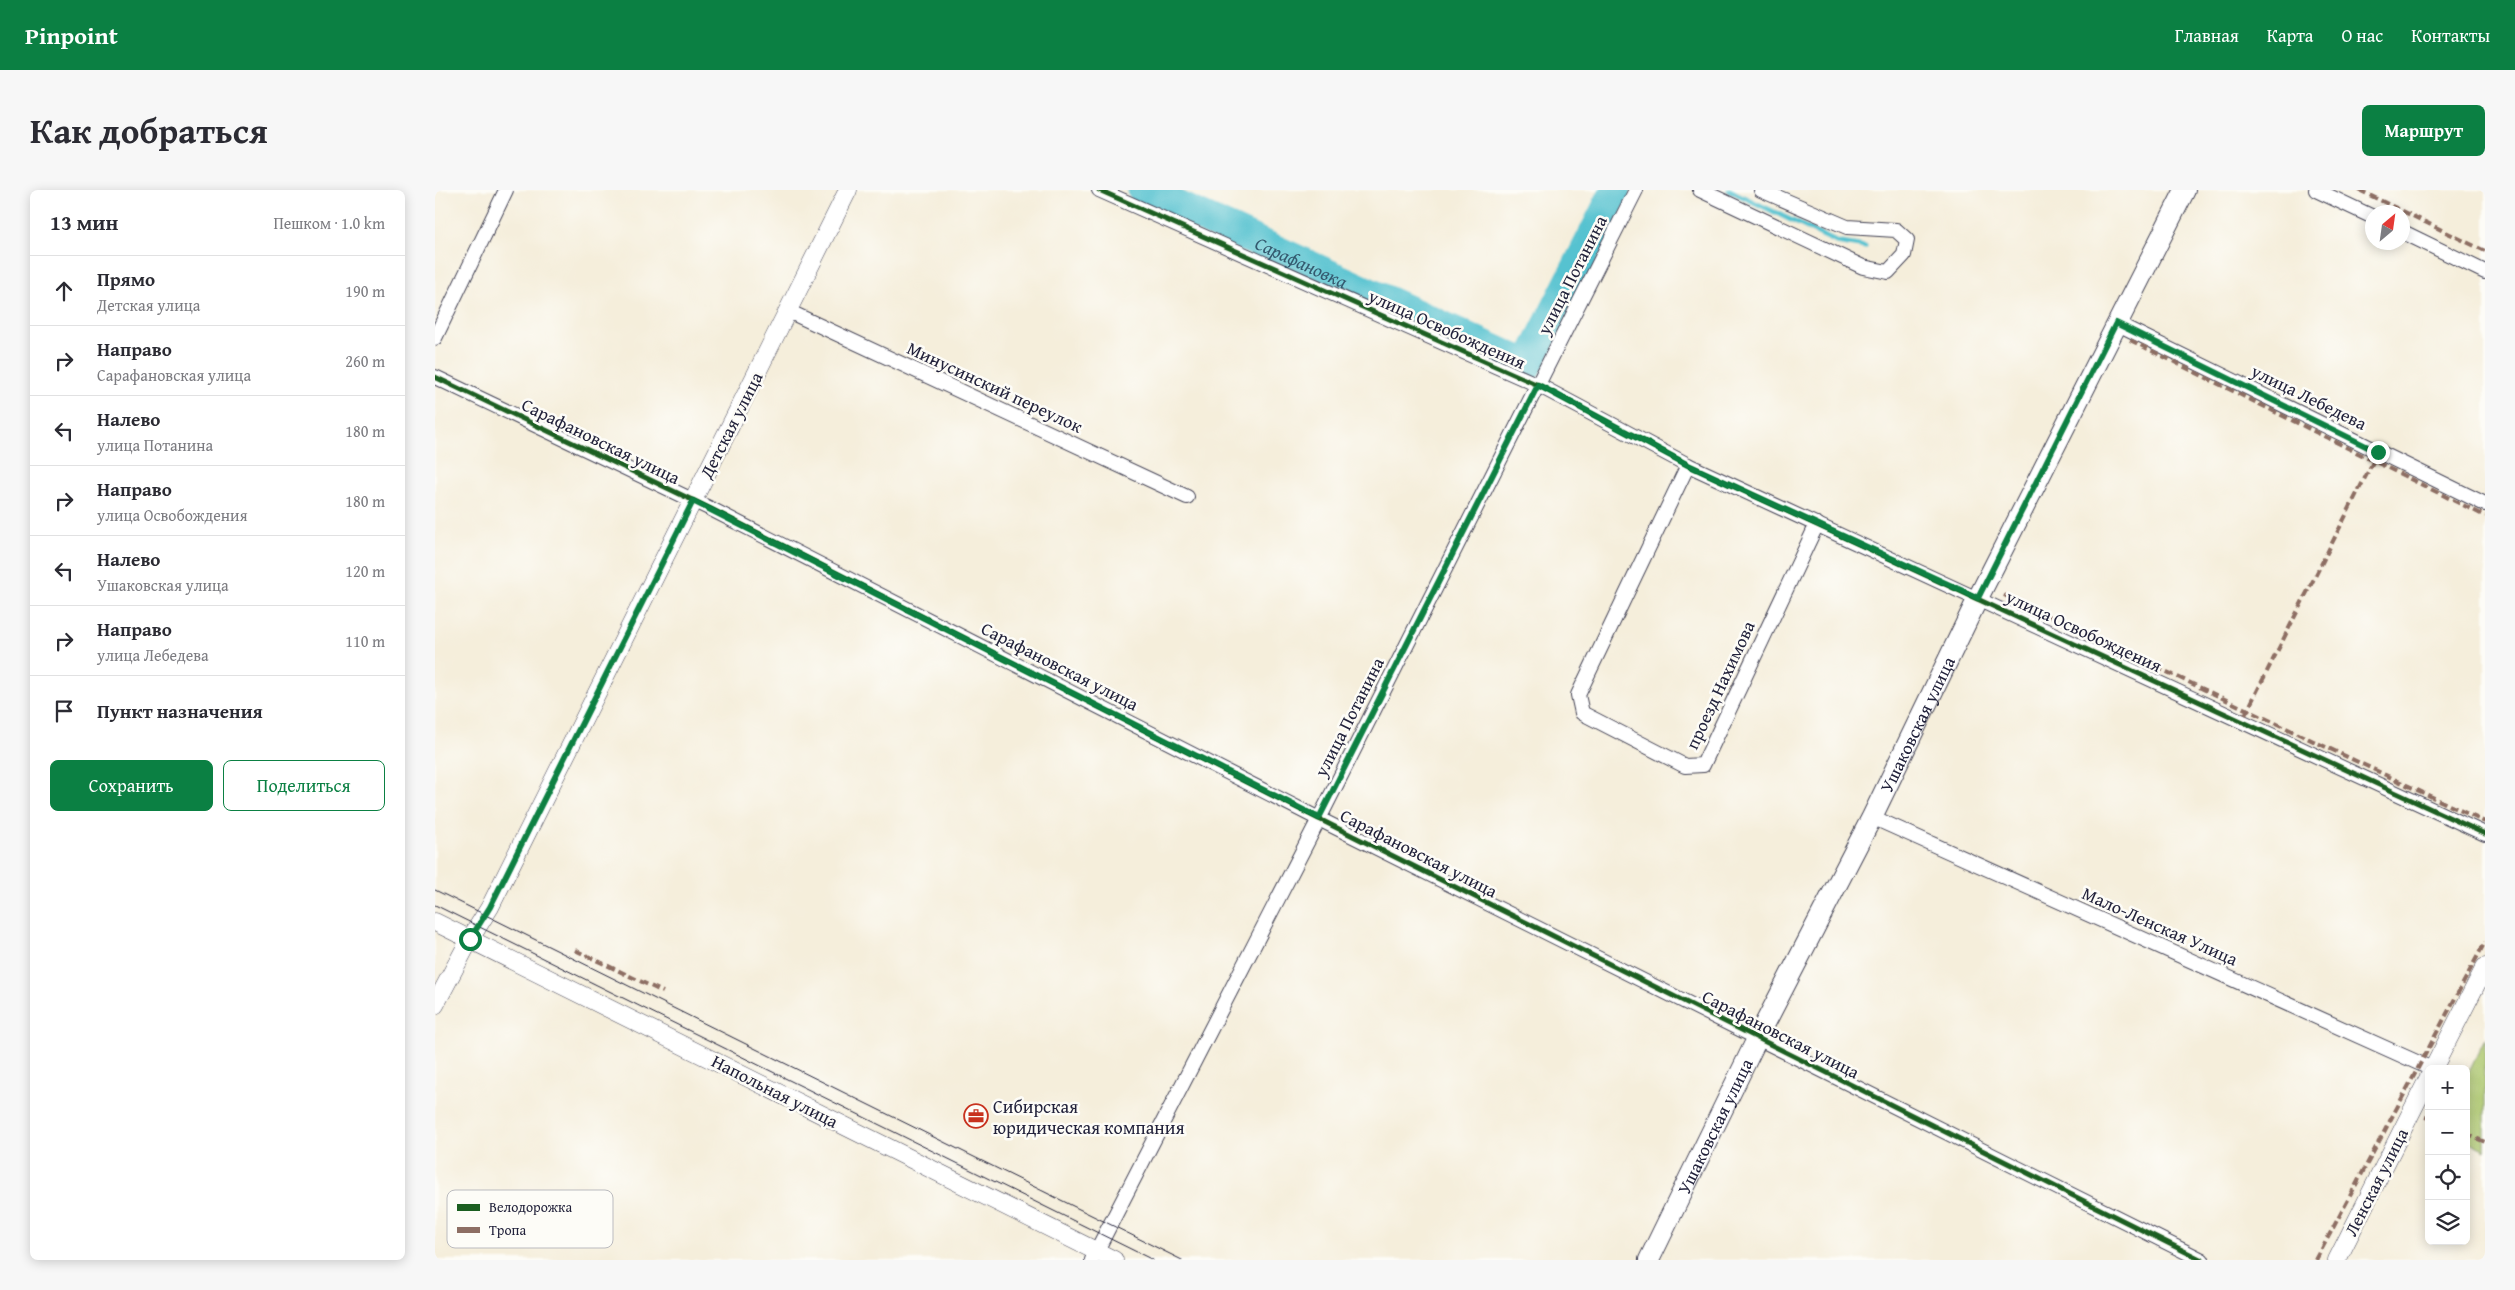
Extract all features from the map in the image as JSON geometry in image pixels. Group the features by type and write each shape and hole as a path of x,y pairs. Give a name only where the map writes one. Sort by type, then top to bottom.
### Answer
{"main road":[{"name":"Ушаковская улица","path":"1649,1260 1758,1037 1872,818 1978,598 2185,190"}],"street":[{"path":"435,338 506,190"},
{"name":"Детская улица","path":"435,1005 470,939 490,907 848,190"},
{"name":"улица Освобождения","path":"1099,190 1538,385 1688,465 2485,834"},
{"name":"улица Потанина","path":"1095,1256 1319,818 1636,190"},
{"path":"1700,190 1863,266 1888,272 1904,255 1907,240 1896,230 1847,227 1761,190"},
{"path":"2316,190 2365,213"},
{"path":"2410,235 2485,272"},
{"name":"Минусинский переулок","path":"788,311 1187,497"},
{"name":"улица Лебедева","path":"2116,323 2485,504"},
{"name":"Сарафановская улица","path":"435,377 693,501 1319,818 2203,1260"},
{"name":"проезд Нахимова","path":"1688,465 1578,695 1582,713 1685,766 1703,765 1817,524"},
{"name":"Мало-Ленская Улица","path":"1872,818 2425,1065"},
{"name":"Напольная улица","path":"435,922 1095,1256 1114,1260"},
{"path":"2435,1065 2485,967"},
{"name":"Ленская улица","path":"2337,1260 2425,1085"}],"green space":[{"path":"2485,1038 2485,1150 2470,1142 2470,1069"}],"waterway":[{"name":"Сарафановка","path":"1143,190 1528,365 1616,190"},
{"path":"1729,190 1836,242 1865,247"}],"tram line":[{"path":"435,890 1182,1260"},
{"path":"435,905 1153,1260"}],"marked path":[{"path":"2359,190 2485,251"},
{"path":"2130,340 2485,516"},
{"path":"2245,715 2378,452"},
{"path":"2004,595 2485,822"},
{"path":"2316,1260 2485,942"},
{"path":"575,950 663,992"},
{"path":"2470,1136 2485,1142"}],"cycle path":[{"path":"1099,190 1538,385 1688,465 2485,834"},
{"path":"435,377 711,509 1319,819 2202,1260"}],"place":[{"name":"Сибирская юридическая компания","path":"976,1116"}],"route":[{"path":"470,939 490,907 693,501 1319,818 1538,385 1688,465 1978,598 2116,323 2378,452"}]}
